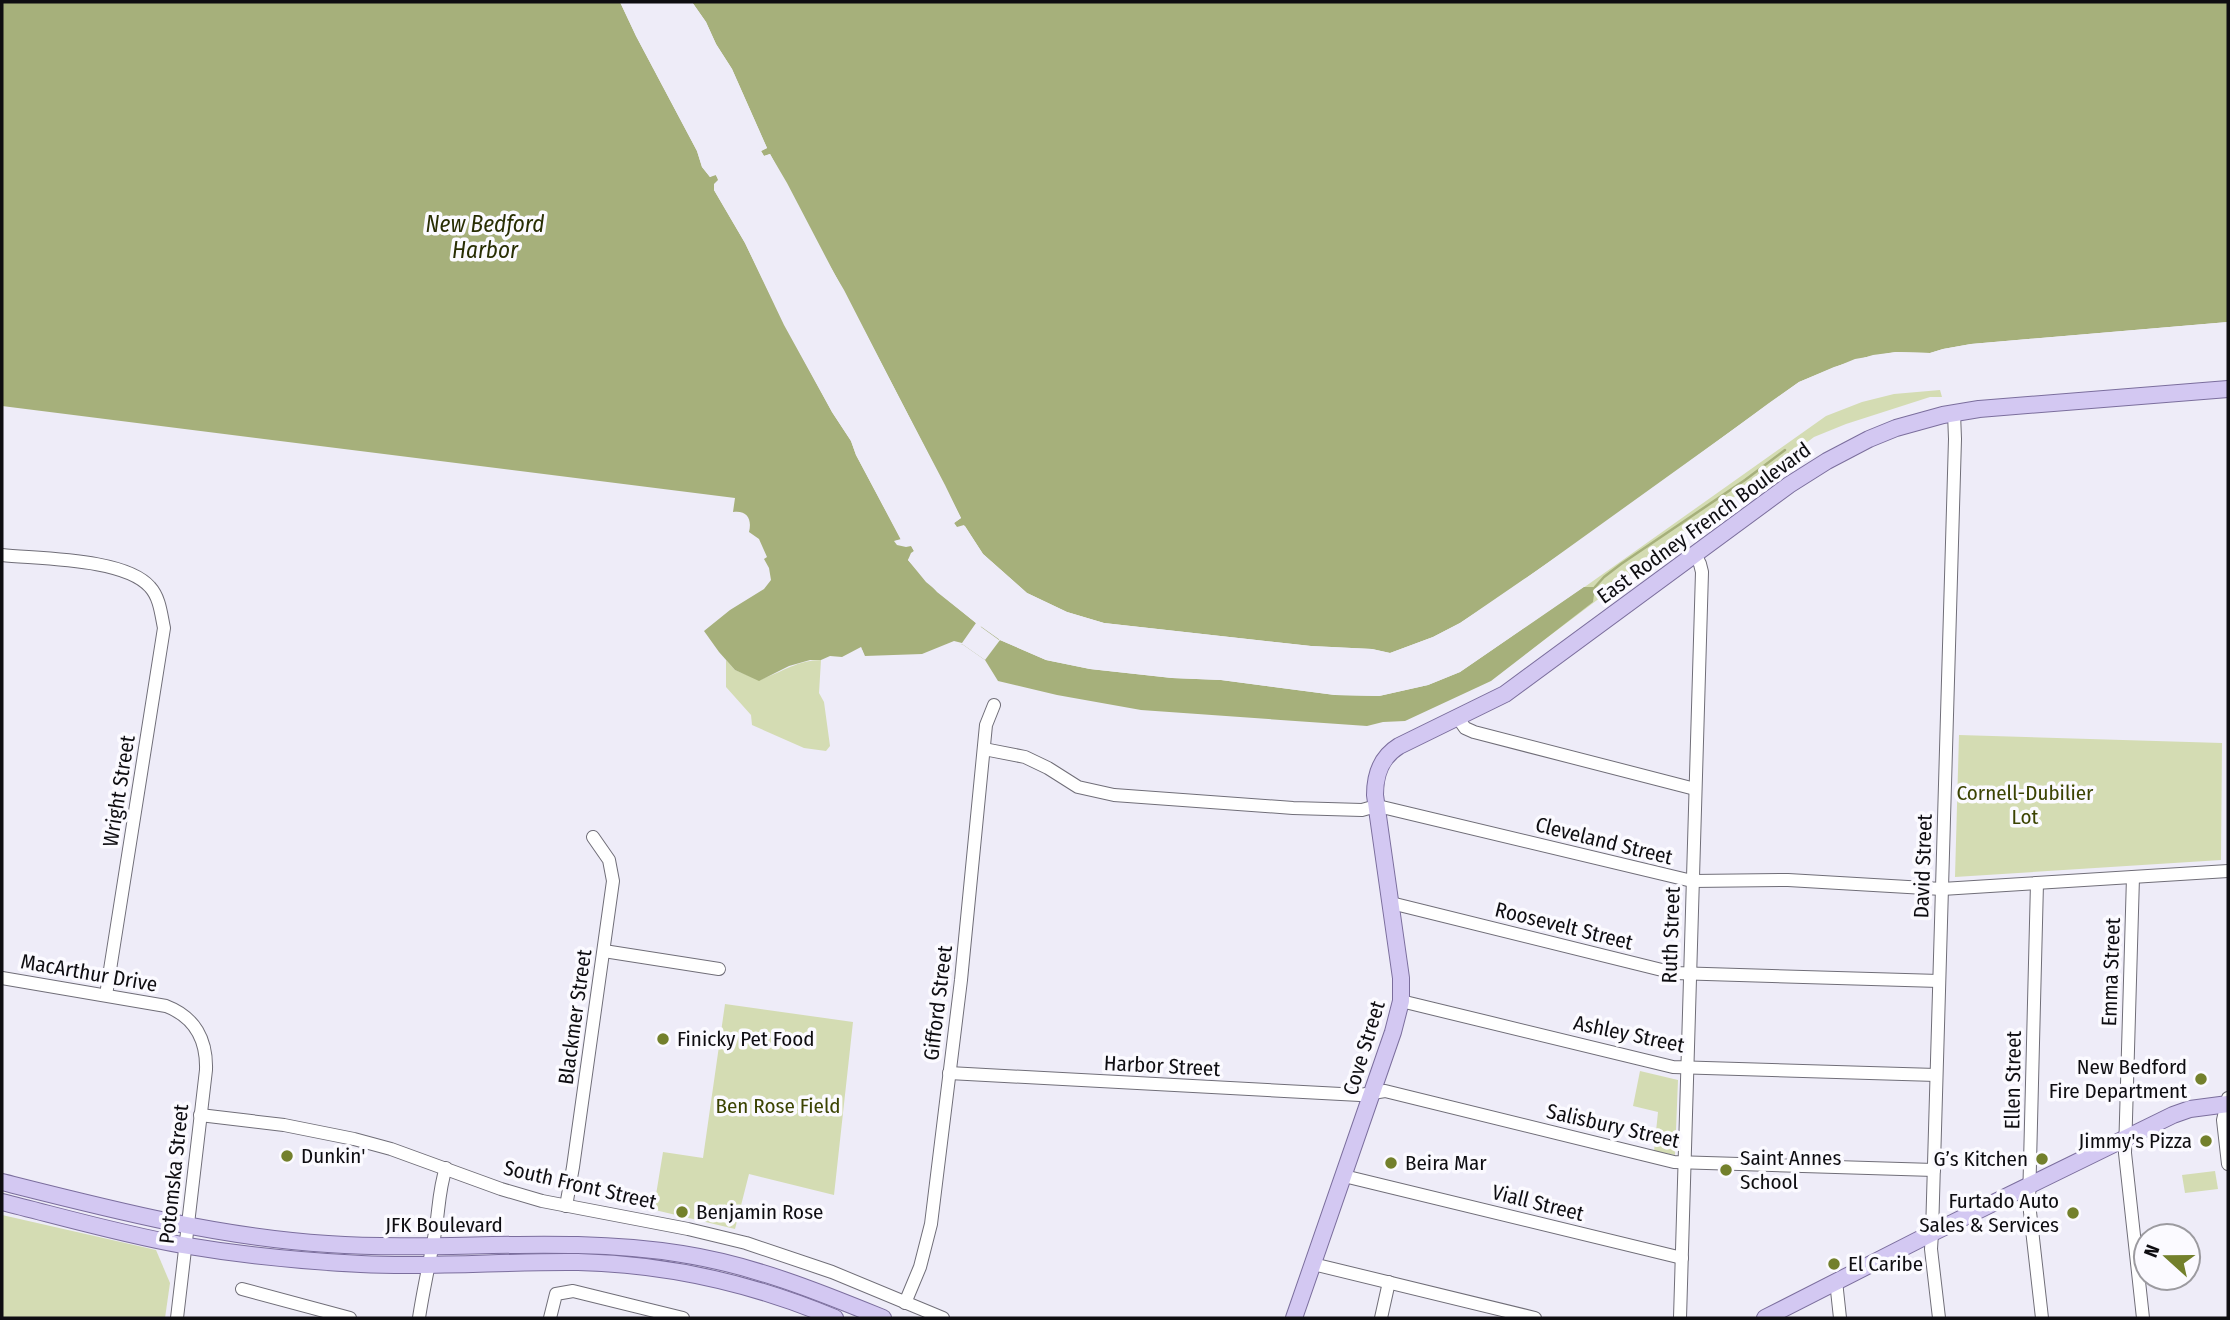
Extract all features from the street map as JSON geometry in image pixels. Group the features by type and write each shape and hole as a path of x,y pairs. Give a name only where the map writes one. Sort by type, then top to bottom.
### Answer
{"main road":[{"name":"East Rodney French Boulevard","path":"1399,746 1505,694 1789,485 1840,453 1882,433 1954,413 1979,409 2228,389"},
{"name":"Cove Street","path":"1294,1318 1373,1093 1401,1001 1401,970 1375,790 1383,760 1399,746"},
{"path":"1765,1318 2126,1137 2190,1109 2228,1102"},
{"name":"JFK Boulevard","path":"2,1182 187,1226 292,1242 432,1248 576,1244 683,1254 777,1277 883,1318"},
{"name":"JFK Boulevard","path":"2,1202 101,1228 185,1245 276,1258 428,1265 572,1262 650,1268 744,1286 835,1318"}],"street":[{"name":"David Street","path":"1939,1318 1931,1249 1954,413"},
{"name":"Ruth Street","path":"1680,1318 1702,572 1695,554"},
{"name":"Wright Street","path":"2,555 116,568 129,572 144,581 159,605 164,628 106,995"},
{"name":"Gifford Street","path":"905,1303 932,1224 961,980 986,725 995,705"},
{"path":"1458,718 1465,728 1474,732 1695,789"},
{"name":"Cleveland Street","path":"984,749 1025,757 1078,787 1114,795 1335,809 1362,810 1376,806 1692,881 1788,880 1942,889 2228,871"},
{"name":"Blackmer Street","path":"566,1206 613,881 609,860 593,837"},
{"name":"Emma Street","path":"2133,877 2126,1163 2143,1318"},
{"name":"Ellen Street","path":"2037,883 2029,1203 2042,1318"},
{"name":"Roosevelt Street","path":"1391,903 1668,971 1939,981"},
{"path":"604,951 719,969"},
{"name":"MacArthur Drive","path":"2,978 159,1004 174,1009 192,1023 200,1034"},
{"name":"Ashley Street","path":"1401,1001 1668,1066 1936,1075"},
{"name":"Potomska Street","path":"177,1318 206,1061 200,1034"},
{"name":"Harbor Street","path":"949,1073 1360,1095 1373,1093"},
{"name":"Salisbury Street","path":"1373,1093 1385,1091 1658,1159 1934,1170"},
{"path":"2228,1102 2223,1120 2228,1164"},
{"name":"South Front Street","path":"200,1115 284,1125 354,1139 391,1149 511,1192 746,1243 807,1262 943,1318"},
{"path":"419,1318 446,1168"},
{"name":"Viall Street","path":"1344,1176 1682,1258"},
{"path":"1313,1264 1535,1318"},
{"path":"1836,1281 1840,1318"},
{"path":"1381,1318 1389,1282"},
{"path":"242,1289 350,1318"},
{"path":"550,1318 556,1294 573,1291 682,1318"},
{"path":"1475,1318 1479,1304"}],"green space":[{"path":"1940,390 1942,397 1930,397 1814,437 1524,655 1545,615 1826,416 1862,402 1894,394"},
{"path":"726,660 735,670 759,680 797,664 821,660 819,693 824,702 830,746 826,751 804,748 752,725 751,715 726,687"},
{"name":"Cornell-Dubilier Lot","path":"1959,735 2222,743 2221,860 1955,877"},
{"name":"Ben Rose Field","path":"725,1004 853,1022 834,1195 749,1174 735,1229 655,1210 654,1207 663,1152 703,1158"},
{"path":"1640,1071 1678,1080 1675,1155 1654,1151 1658,1112 1633,1106"},
{"path":"2215,1171 2218,1189 2185,1193 2182,1175"},
{"path":"2,1215 156,1250 170,1283 165,1318 2,1318"}],"water":[{"name":"New Bedford Harbor","path":"2,2 620,2 697,151 702,167 710,177 715,174 719,180 714,190 745,243 784,325 851,441 901,540 895,541 911,545 914,551 908,560 937,592 976,623 1000,640 1046,660 1090,669 1172,678 1221,680 1335,695 1379,696 1428,685 1460,672 1584,587 1595,587 1593,602 1491,681 1405,721 1367,726 1141,710 1057,695 998,681 985,660 962,644 944,652 867,664 861,647 842,657 830,656 789,666 759,681 735,670 704,631 730,610 764,589 771,580 764,559 767,557 759,539 749,532 748,517 733,512 735,498 2,406"},
{"path":"692,2 2228,2 2228,322 1971,344 1930,353 1896,352 1855,359 1799,382 1460,623 1433,637 1390,653 1372,649 1311,646 1104,623 1067,612 1027,593 983,554 965,526 957,528 954,523 961,518 945,485 787,183 770,154 764,156 761,151 767,148 732,69"}],"pier":[{"path":"620,2 624,2 700,150 705,166 711,173 716,171 722,182 718,189 835,410 854,439 859,454 904,538 903,543 914,544 918,552 912,559 939,590 976,617 981,627 999,640 1000,636 1048,656 1091,665 1221,677 1335,692 1379,692 1427,682 1458,669 1577,586 1589,583 1460,672 1428,685 1379,696 1335,695 1221,680 1172,678 1090,669 1046,660 1000,640 985,660 962,644 946,655 913,665 880,669 866,667 861,647 865,656 922,654 954,641 962,643 976,623 926,582 908,560 914,551 911,546 897,545 894,541 901,539 851,441 832,412 785,325 745,243 714,190 714,184 718,180 716,175 710,177 702,167 697,151"},
{"path":"689,2 692,2 706,22 732,69 767,148 761,151 764,156 770,154 844,290 961,518 954,523 957,527 964,525 983,554 1027,593 1067,612 1104,623 1311,646 1372,649 1390,653 1433,637 1460,623 1609,521 1799,382 1834,367 1873,355 1896,352 1930,353 1971,344 2228,322 2228,325 1971,348 1930,357 1897,356 1856,362 1835,370 1801,385 1611,523 1462,626 1435,641 1391,656 1104,627 1066,616 1025,596 980,557 963,530 954,530 951,522 957,517 942,487 784,184 768,158 761,158 757,150 762,146 729,70"}],"waterway":[{"path":"1595,587 1621,564 1785,450"}],"place":[{"name":"Finicky Pet Food","path":"663,1039"},
{"name":"New Bedford Fire Department","path":"2201,1079"},
{"name":"Jimmy's Pizza","path":"2206,1141"},
{"name":"Dunkin'","path":"287,1156"},
{"name":"G’s Kitchen","path":"2042,1159"},
{"name":"Beira Mar","path":"1391,1163"},
{"name":"Saint Annes School","path":"1726,1170"},
{"name":"Benjamin Rose","path":"682,1212"},
{"name":"Furtado Auto Sales & Services","path":"2073,1213"},
{"name":"El Caribe","path":"1834,1264"}]}
